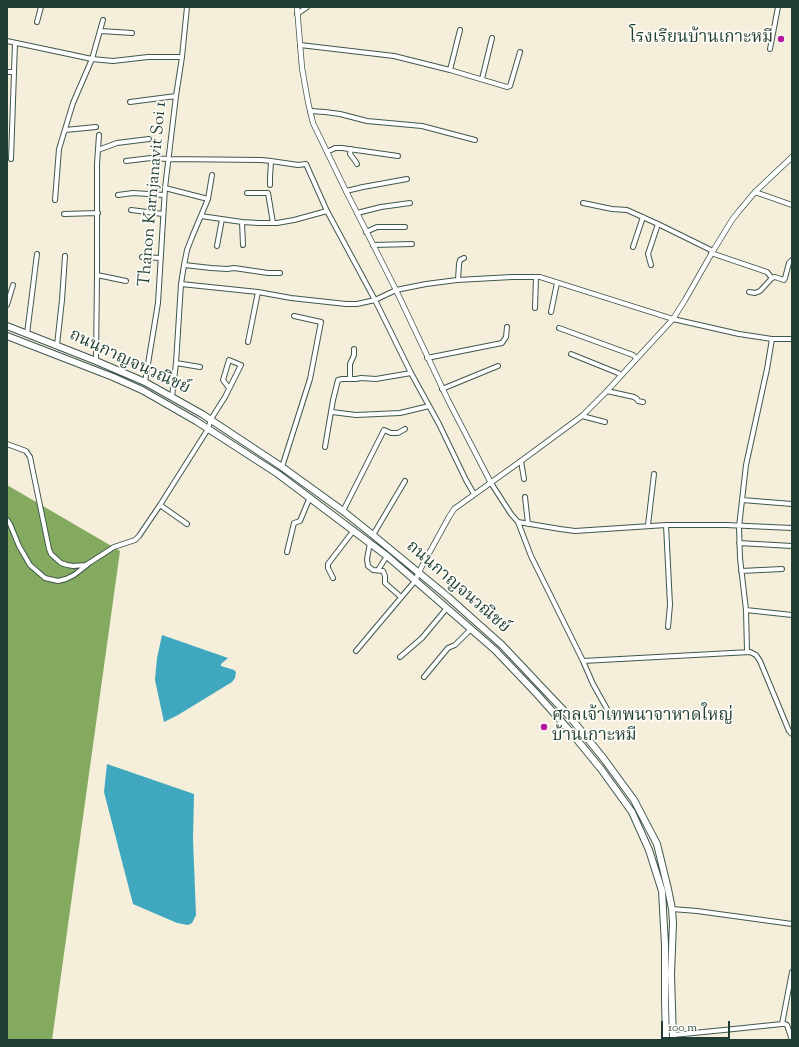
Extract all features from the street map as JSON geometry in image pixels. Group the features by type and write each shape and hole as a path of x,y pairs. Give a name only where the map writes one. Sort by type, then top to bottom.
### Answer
{"main road":[{"name":"ถนนกาญจนวณิชย์","path":"7,326 145,382 211,420 282,467 373,534 446,596 502,645 570,717 634,800 656,844 672,909 673,923 671,974 673,1037"},
{"name":"ถนนกาญจนวณิชย์","path":"7,336 113,377 142,390 196,421 278,474 387,556 495,650 511,666 569,730 601,769 632,812 649,850 662,891 665,945 666,1040"}],"street":[{"path":"37,22 41,7"},
{"name":"Thanon Karnjanavit Soi 1","path":"145,382 158,303 164,195 187,7"},
{"path":"297,7 305,87 313,123 396,290 442,389 490,483 518,522 531,556 593,684 607,709 609,717"},
{"path":"297,14 307,7"},
{"path":"770,49 778,7"},
{"path":"56,200 58,155 73,103 92,59 103,20"},
{"path":"450,70 460,30"},
{"path":"101,31 132,33"},
{"path":"482,79 492,38"},
{"path":"7,41 92,59 113,61 148,57 182,57"},
{"path":"11,159 15,43"},
{"path":"300,45 394,56 450,70 507,87 510,86 520,52"},
{"path":"7,72 14,72"},
{"path":"130,102 176,96"},
{"path":"7,104 13,104"},
{"path":"310,111 340,114 367,121 422,126 475,140"},
{"path":"65,130 96,127"},
{"path":"7,135 12,135"},
{"path":"96,361 99,135"},
{"path":"98,150 117,143 149,139"},
{"path":"327,152 335,148 398,156"},
{"path":"351,149 351,155 357,164"},
{"path":"356,651 415,581 450,514 456,507 582,416 607,391 673,319 732,220 755,192 792,157"},
{"path":"126,160 151,158 271,161 298,165 306,164 327,211 375,300 410,373 429,406 474,494"},
{"path":"270,185 271,161"},
{"path":"172,397 176,363 181,284 184,265 189,245 208,199 212,175"},
{"path":"346,191 407,179"},
{"path":"165,188 208,199"},
{"path":"755,192 792,206"},
{"path":"118,195 133,193 164,195"},
{"path":"248,193 268,193 273,223"},
{"path":"357,213 381,207 410,203"},
{"path":"583,203 612,209 627,210 712,252 766,272 772,278"},
{"path":"131,210 163,214"},
{"path":"201,216 242,222 273,223 294,220 327,211"},
{"path":"64,214 98,214"},
{"path":"633,247 643,217"},
{"path":"217,246 222,219"},
{"path":"242,222 243,245"},
{"path":"651,265 648,254 658,224"},
{"path":"366,232 377,227 405,227"},
{"path":"373,245 412,244"},
{"path":"27,334 37,254"},
{"path":"57,345 65,256"},
{"path":"142,257 161,258"},
{"path":"458,280 460,260 464,258"},
{"path":"749,292 756,293 760,291 772,278 775,277 785,279 789,263 792,260"},
{"path":"184,265 280,273"},
{"path":"97,275 126,281"},
{"path":"181,284 258,292 338,304 352,304 375,300 396,290 426,284 458,280 536,277 544,278 673,319 739,334 772,339 792,339"},
{"path":"535,308 536,277"},
{"path":"551,312 558,283"},
{"path":"7,305 9,292 13,285"},
{"path":"248,342 258,292"},
{"path":"282,467 310,379 320,322 294,316"},
{"path":"427,358 502,343 506,337 507,327"},
{"path":"558,328 633,355 636,358"},
{"path":"747,651 746,610 741,571 739,526 746,465 772,339"},
{"path":"350,379 350,361 354,355 354,349"},
{"path":"571,354 621,375"},
{"path":"7,520 30,565 45,578 58,581 74,575 89,563 114,547 135,540 160,506 208,429 211,420 225,397 241,365 229,360 222,380 229,388"},
{"path":"176,363 200,367"},
{"path":"442,389 498,366"},
{"path":"326,447 338,381 342,379 376,379 410,373"},
{"path":"607,391 634,397 638,401 643,402"},
{"path":"332,412 356,415 400,413 429,406"},
{"path":"582,416 605,422"},
{"path":"343,511 384,430 391,434 398,433 406,429"},
{"path":"7,444 26,451 30,457 51,554 61,563 67,565 77,566 86,565 89,563"},
{"path":"521,461 524,479"},
{"path":"648,526 654,474"},
{"path":"373,534 405,481"},
{"path":"287,552 294,523 300,521 310,497"},
{"path":"525,497 528,524"},
{"path":"742,500 792,504"},
{"path":"160,506 187,524"},
{"path":"518,522 575,531 666,525 718,525 792,528"},
{"path":"666,525 670,605 668,627"},
{"path":"333,578 328,568 328,564 354,530"},
{"path":"370,543 367,565 371,569 384,572 386,583 401,597"},
{"path":"739,544 792,546"},
{"path":"378,570 387,556"},
{"path":"741,571 782,569"},
{"path":"400,657 422,638 447,608"},
{"path":"746,610 792,615"},
{"path":"424,676 448,648 457,644 471,629"},
{"path":"583,661 747,651 753,653 760,661 789,731 792,734"},
{"path":"672,909 792,924"},
{"path":"782,1024 792,972"},
{"path":"673,1037 782,1024 787,1025 792,1040"}],"green space":[{"path":"7,485 120,551 52,1040 7,1040"}],"water":[{"path":"162,635 228,658 221,664 221,666 236,672 235,678 232,682 164,722 155,680 157,658"},
{"path":"107,764 194,794 193,839 196,915 192,923 188,925 177,923 133,904 104,792"}],"place":[{"name":"โรงเรียนบ้านเกาะหมี","path":"781,39"},
{"name":"ศาลเจ้าเทพนาจาหาดใหญ่ บ้านเกาะหมี","path":"544,727"}]}
